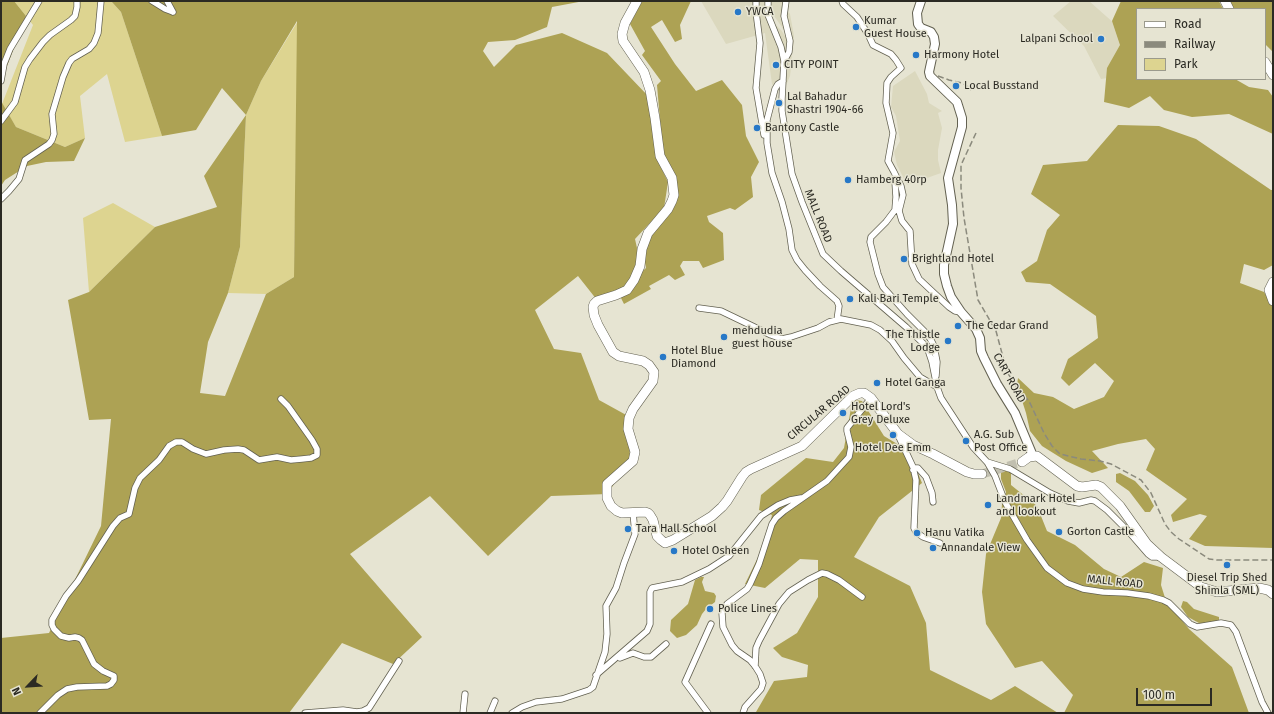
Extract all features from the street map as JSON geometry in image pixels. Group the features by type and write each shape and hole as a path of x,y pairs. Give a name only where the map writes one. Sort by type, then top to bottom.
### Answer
{"main road":[{"name":"CIRCULAR ROAD","path":"636,1 625,23 622,41 644,72 651,97 660,156 672,178 674,195 668,209 646,238 642,249 640,266 634,280 627,290 597,301 593,307 598,325 614,352 619,356 649,365 654,372 653,382 633,409 629,418 628,429 634,447 635,457 630,464 608,482 606,486 611,506 622,513 644,512 650,514 657,536 666,542 673,540 712,516 722,507 746,472 802,446 856,395 864,393 871,398"},
{"name":"CART ROAD","path":"921,1 917,13 918,24 921,28 931,32 934,37 935,44 928,72 930,76 957,102 962,118 962,127 948,178 953,224 946,250 944,274 951,297 961,312 971,323 980,338 981,351 997,384 1015,413 1033,456"},
{"path":"1266,64 1273,75"},
{"path":"1273,282 1269,290 1273,301"},
{"path":"871,398 898,434 913,445 967,472 982,474"},
{"path":"1022,462 1033,456 1038,457 1077,486 1082,487 1096,485 1104,489 1120,506 1146,542 1161,557 1201,587 1217,592 1259,588 1272,594"}],"street":[{"path":"1,81 4,64 10,49 39,1"},
{"path":"1,121 15,102 25,67 30,59 50,35 75,16 77,1"},
{"path":"1,199 10,192 19,180 25,160 49,144 54,137 52,114 63,77 72,59 89,49 94,43 98,33 101,1"},
{"path":"152,1 165,9 174,12 167,1"},
{"path":"756,1 760,43 756,88 763,132 767,143"},
{"name":"MALL ROAD","path":"768,1 768,15 781,47 784,61 782,99 783,122 792,174 822,251 841,271 906,327 927,348 932,362 934,378 941,398 963,434 987,462 995,476 1005,502 1027,540 1047,568 1074,586 1091,591 1128,593 1163,600 1169,603 1190,624 1197,627 1221,623 1231,625 1236,632 1262,702 1268,713"},
{"path":"784,61 788,52 790,41 784,16 786,1"},
{"path":"842,1 843,4 857,17 873,45 891,54 901,68 890,77 887,84 886,103 893,133 888,161 901,186 903,196 899,211 902,221 910,231 912,264 919,279 949,307 955,311 961,312"},
{"path":"783,81 774,89 767,120 767,143 772,173 782,202 789,229 792,250 797,260 805,270 837,301 839,306 837,320"},
{"path":"897,177 895,182 896,197 894,210 886,222 871,237 870,242 883,287 927,334 934,346 937,362 936,374 934,378"},
{"path":"699,308 721,311 771,335 782,338 801,334 829,322 842,319 871,325 880,330 892,341 920,377 937,387"},
{"path":"743,713 745,707 761,689 763,682 755,666 732,645 723,627 722,613 727,604 747,589 750,584 759,564 772,524 776,518 831,478 849,457 851,447 847,428 871,398"},
{"path":"40,713 58,694 67,689 77,687 107,686 114,680 114,676 103,671 94,664 82,640 79,638 61,636 54,630 52,620 66,596 78,581 113,526 120,518 129,514 135,488 140,478 159,460 169,446 176,442 182,442 193,449 206,454 224,450 244,450 259,460 277,457 292,460 311,458 317,455 317,449 309,435 288,406 281,399"},
{"path":"898,434 916,480 914,528 916,532 923,537 940,543"},
{"path":"987,462 1010,469 1050,493 1068,501 1079,503 1090,500 1095,501 1107,510 1128,531 1150,556 1161,557"},
{"path":"913,470 918,468 926,477 932,493 932,502"},
{"path":"596,675 647,631 650,624 650,592 652,588 682,582 709,569 729,556 761,516 784,502 805,497"},
{"path":"512,713 522,707 536,702 562,699 589,690 593,687 605,652 606,606 616,588 635,534 633,512"},
{"path":"755,666 756,648 759,641 779,604 789,592 820,574 827,574 839,580 862,597"},
{"path":"708,713 685,682 711,624"},
{"path":"615,659 633,653 644,657 651,657 666,644"},
{"path":"305,713 344,710 357,712 363,711 368,708 399,662"},
{"path":"463,713 465,694"},
{"path":"490,713 495,701"}],"shaded area":[{"path":"1,1 14,1 26,16 1,82"},
{"path":"111,1 584,1 552,7 547,27 515,40 488,42 483,51 494,67 516,45 562,33 607,53 649,97 656,157 668,182 664,208 635,239 641,266 622,289 646,268 641,242 669,209 675,184 663,156 657,85 661,81 642,55 645,51 630,24 642,1 691,1 680,25 682,39 675,42 662,20 651,27 675,64 696,91 722,80 742,105 746,136 759,162 751,177 753,197 735,210 730,208 707,216 709,222 723,233 724,260 703,268 699,261 683,261 680,266 685,275 675,280 669,275 649,286 651,289 624,304 618,292 597,300 578,276 535,310 554,349 581,353 599,400 628,416 630,457 608,494 551,496 488,556 430,496 350,554 422,637 393,664 342,643 289,713 1,713 1,638 49,633 101,526 111,419 89,420 68,300 89,292 155,227 217,207 204,176 246,115 222,88 196,130 162,136 121,12","holes":["297,21 294,277 266,294 225,396 200,393 208,342 228,293 240,247 246,115 261,81"]},
{"path":"701,1 766,1 768,18 781,30 789,42 792,59 790,76 782,95 772,84 765,33 726,44"},
{"path":"771,1 783,1 783,4 790,14 794,36 793,50 791,40 772,13"},
{"name":"Lalpani School","path":"1071,1 1089,1 1124,32 1127,75 1101,79 1084,46 1053,16"},
{"path":"1121,1 1219,1 1222,8 1136,8 1136,80 1237,80 1249,87 1268,90 1273,97 1273,134 1229,114 1192,117 1164,110 1150,96 1129,108 1104,102 1107,68 1120,45 1112,21"},
{"path":"1230,1 1273,1 1273,54 1266,45 1266,8 1233,8"},
{"path":"915,71 927,94 929,103 942,111 938,113 942,128 938,150 938,160 941,173 907,185 897,165 894,152 900,141 896,116 891,107 893,86"},
{"path":"1,101 16,127 65,147 85,138 74,161 46,162 27,166 5,180 1,186"},
{"path":"1118,125 1159,126 1196,139 1273,190 1273,265 1264,270 1244,264 1240,283 1264,292 1273,306 1273,548 1205,546 1189,539 1207,516 1200,514 1173,522 1171,515 1187,499 1146,470 1155,449 1146,439 1092,451 1108,468 1092,473 1066,461 1042,446 1030,431 1017,385 1018,378 1034,393 1053,397 1074,409 1104,397 1114,381 1095,363 1069,386 1061,378 1068,359 1098,338 1096,316 1050,284 1026,282 1021,272 1037,261 1047,230 1060,215 1031,194 1043,165 1087,161"},
{"path":"855,400 862,401 884,436 909,451 922,483 879,517 854,557 910,586 926,623 930,670 991,700 1015,686 1058,713 756,713 774,681 807,677 808,665 782,657 773,648 797,633 818,597 818,560 800,559 765,588 745,584 766,541 772,515 759,510 761,495 806,458 833,462 844,448 851,408"},
{"path":"1001,470 1011,472 1011,485 1037,506 1047,531 1075,545 1104,569 1121,577 1144,562 1163,568 1161,585 1166,601 1189,629 1232,667 1249,713 1064,713 1073,695 1042,661 1015,668 986,624 982,592 986,554 1001,518 1002,504 1006,492 1001,479"},
{"path":"1120,473 1135,481 1148,495 1154,506 1150,512 1145,512 1129,491 1116,482 1116,474"},
{"path":"704,577 702,582 705,591 714,593 716,596 715,602 702,614 697,625 686,635 677,638 670,631 671,620 688,604 695,580"},
{"path":"1183,601 1187,602 1194,609 1219,617 1219,620 1215,625 1199,623 1188,617 1181,607"}],"green space":[{"path":"14,1 111,1 121,12 162,136 125,142 107,74 80,96 85,138 65,147 16,127 2,104 33,25"},
{"path":"298,21 294,277 266,294 228,293 240,247 246,115 261,81"},
{"path":"113,203 155,227 89,292 83,218"}],"tunnel":[{"path":"982,474 1022,462"}],"railway":[{"path":"938,76 962,83 971,90"},
{"path":"976,133 961,165 961,188 964,218 978,300 996,331 1007,372 1018,389 1029,401 1044,433 1052,446 1060,454 1111,464 1141,480 1151,493 1165,524 1171,532 1209,559 1273,560"}],"place":[{"name":"YWCA","path":"738,12"},
{"name":"Kumar Guest House","path":"856,27"},
{"name":"Lalpani School","path":"1101,39"},
{"name":"Harmony Hotel","path":"916,55"},
{"name":"CITY POINT","path":"776,65"},
{"name":"Local Busstand","path":"956,86"},
{"name":"Lal Bahadur Shastri 1904-66","path":"779,103"},
{"name":"Bantony Castle","path":"757,128"},
{"name":"Hamberg 40rp","path":"848,180"},
{"name":"Brightland Hotel","path":"904,259"},
{"name":"Kali Bari Temple","path":"850,299"},
{"name":"The Cedar Grand","path":"958,326"},
{"name":"mehdudia guest house","path":"724,337"},
{"name":"The Thistle Lodge","path":"948,341"},
{"name":"Hotel Blue Diamond","path":"663,357"},
{"name":"Hotel Ganga","path":"877,383"},
{"name":"Hotel Lord's Grey Deluxe","path":"843,413"},
{"name":"Hotel Dee Emm","path":"893,435"},
{"name":"A.G. Sub Post Office","path":"966,441"},
{"name":"Landmark Hotel and lookout","path":"988,505"},
{"name":"Tara Hall School","path":"628,529"},
{"name":"Gorton Castle","path":"1059,532"},
{"name":"Hanu Vatika","path":"917,533"},
{"name":"Annandale View","path":"933,548"},
{"name":"Hotel Osheen","path":"674,551"},
{"name":"Diesel Trip Shed Shimla (SML)","path":"1227,565"},
{"name":"Police Lines","path":"710,609"}]}
